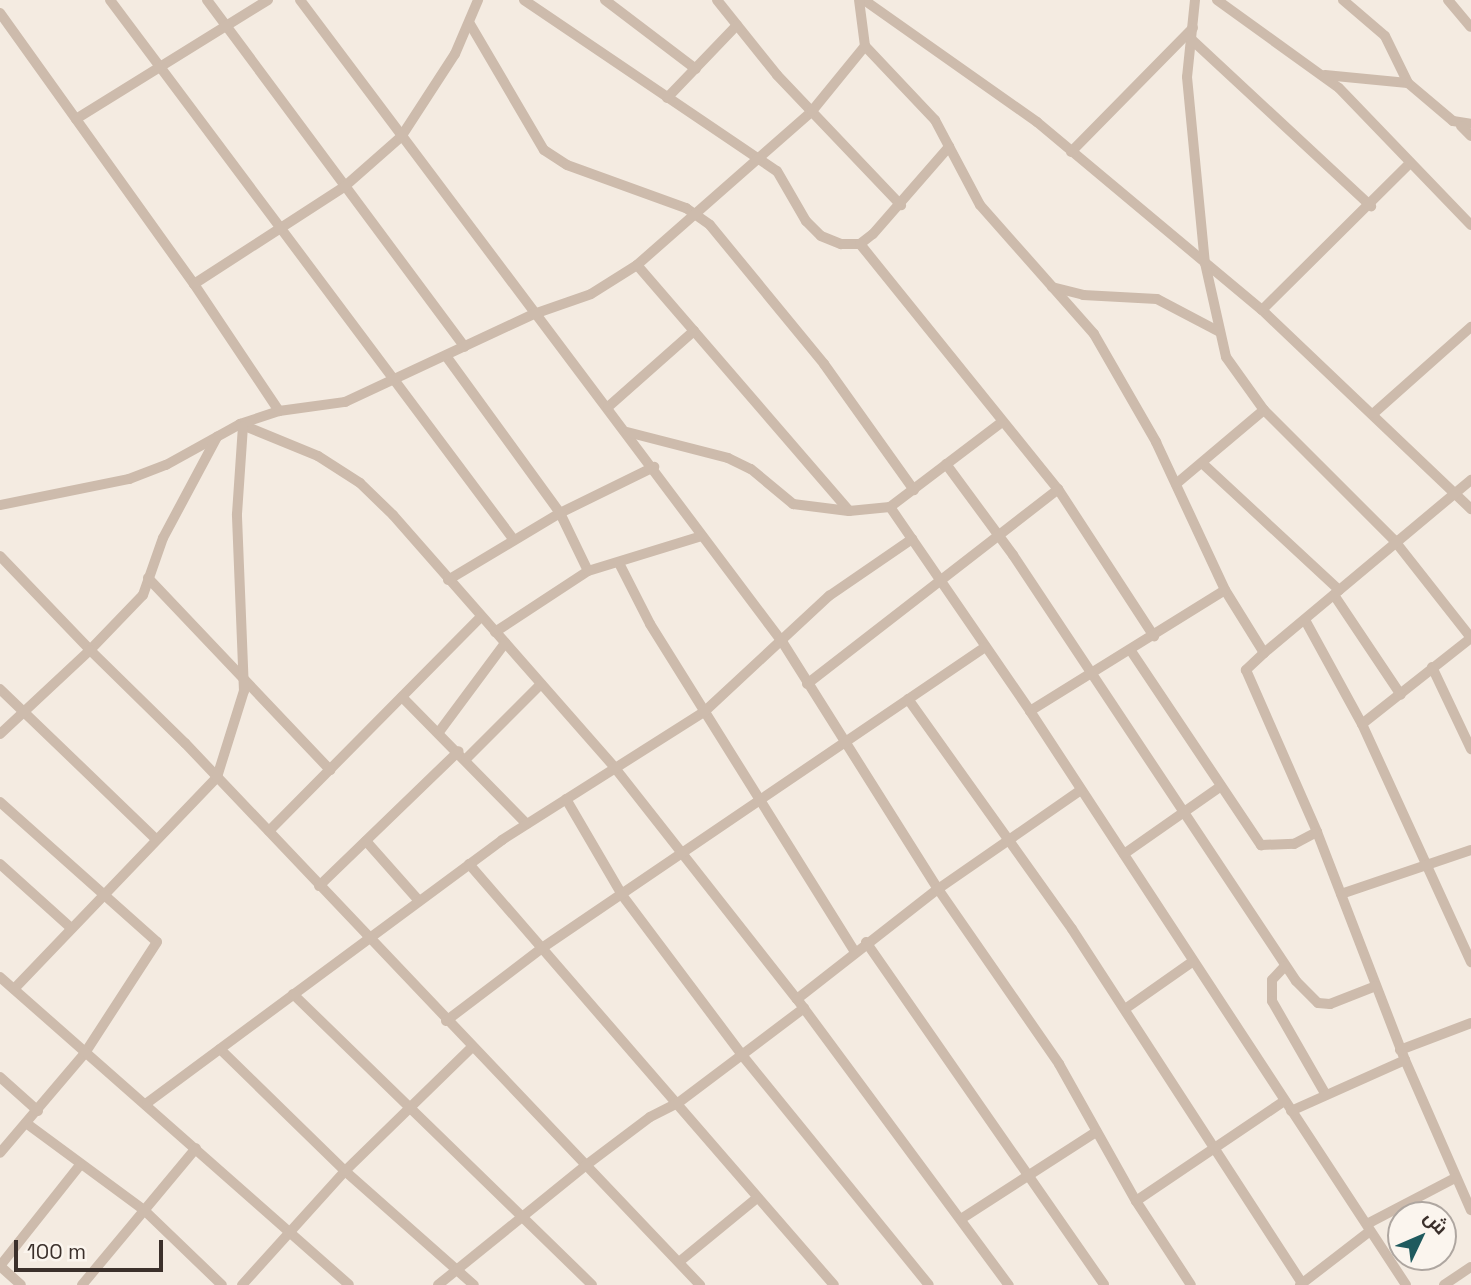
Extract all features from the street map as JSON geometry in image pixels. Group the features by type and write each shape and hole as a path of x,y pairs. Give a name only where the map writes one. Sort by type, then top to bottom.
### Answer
{"street":[{"path":"110,0 514,540"},
{"path":"207,0 465,347"},
{"path":"76,119 268,0"},
{"path":"300,0 534,314 654,467 783,643 844,744 938,889 1059,1064 1136,1201 1191,1285"},
{"path":"194,284 344,187 401,137 470,24 478,0"},
{"path":"524,0 756,160 777,171 806,221 821,236 841,244 860,244 901,205 949,147"},
{"path":"605,0 696,69"},
{"path":"717,0 812,111 901,205"},
{"path":"861,0 865,46 935,120 980,205 1094,334 1175,484 1225,590 1264,653"},
{"path":"861,0 1037,122 1262,310 1374,413 1471,509"},
{"path":"1195,0 1187,77 1205,263 1218,331 1226,357 1264,410 1394,540 1471,638 1362,724"},
{"path":"1217,0 1325,75 1471,225"},
{"path":"1343,0 1385,36 1408,83 1466,125 1471,136"},
{"path":"1448,0 1471,27"},
{"path":"0,13 194,284 279,411"},
{"path":"470,24 544,150 567,165 650,192 697,214 824,364 914,490"},
{"path":"667,98 737,25"},
{"path":"1071,152 1192,34"},
{"path":"1192,34 1371,206"},
{"path":"0,505 130,479 241,425 279,411 345,402 534,314 591,294 636,265 812,111 865,46"},
{"path":"1325,75 1408,83"},
{"path":"1262,310 1371,206 1410,163"},
{"path":"860,244 1058,489 1153,636"},
{"path":"636,265 849,511"},
{"path":"1052,287 1083,295 1157,299 1218,331"},
{"path":"1374,413 1471,327"},
{"path":"608,407 694,331"},
{"path":"446,356 560,513 588,571"},
{"path":"1175,484 1264,410"},
{"path":"627,432 728,458 751,469 793,504 849,511 890,507 1002,422"},
{"path":"241,425 318,456 360,483 505,643 615,768 800,1003 1009,1285"},
{"path":"14,989 217,777 240,708 244,678 237,514 241,425"},
{"path":"0,734 134,610 163,538 217,437"},
{"path":"1202,463 1336,592 1401,695"},
{"path":"946,464 1093,674 1285,966 1318,1003 1343,1001 1376,986"},
{"path":"448,580 560,513 654,467"},
{"path":"1471,480 1394,540 1247,670 1317,832 1402,1055 1471,1210"},
{"path":"807,684 1058,489"},
{"path":"890,507 1030,711 1406,1285"},
{"path":"495,632 588,571 620,565 702,536"},
{"path":"147,1103 469,864 704,712 783,643 829,596 912,539"},
{"path":"0,556 269,831 367,939 700,1285"},
{"path":"620,565 704,712 855,951"},
{"path":"148,578 330,770"},
{"path":"1030,711 1131,651 1225,590"},
{"path":"269,831 481,617"},
{"path":"1306,620 1362,724 1471,962"},
{"path":"439,732 505,643"},
{"path":"446,1021 542,948 985,647"},
{"path":"1131,651 1261,845 1294,844 1317,832"},
{"path":"1432,667 1471,749"},
{"path":"319,886 541,684"},
{"path":"0,689 156,839"},
{"path":"402,697 527,824"},
{"path":"908,699 1010,838 1125,1009 1301,1284 1369,1227 1455,1178"},
{"path":"1124,854 1221,786"},
{"path":"438,1285 585,1166 650,1117 678,1103 742,1055 855,951 938,889 1081,790"},
{"path":"566,799 622,895 742,1055 929,1285"},
{"path":"0,802 102,896 157,942 85,1054 0,1153"},
{"path":"366,841 419,901"},
{"path":"1341,894 1429,867 1471,850"},
{"path":"0,864 71,928"},
{"path":"469,864 834,1285"},
{"path":"866,943 1028,1172 1104,1285"},
{"path":"1125,1009 1192,962"},
{"path":"1285,966 1272,980 1272,1000 1325,1093"},
{"path":"0,977 85,1054 147,1103 349,1285"},
{"path":"293,994 592,1285"},
{"path":"1291,1111 1471,1023"},
{"path":"242,1285 345,1171 407,1107 471,1048"},
{"path":"220,1049 345,1171 474,1285"},
{"path":"0,1077 38,1111"},
{"path":"1136,1201 1211,1146 1284,1101"},
{"path":"26,1123 144,1210 222,1285"},
{"path":"961,1219 1028,1172 1096,1132"},
{"path":"82,1285 196,1148"},
{"path":"21,1285 0,1266 80,1165"},
{"path":"679,1262 757,1198"},
{"path":"1444,1285 1471,1268"}]}
